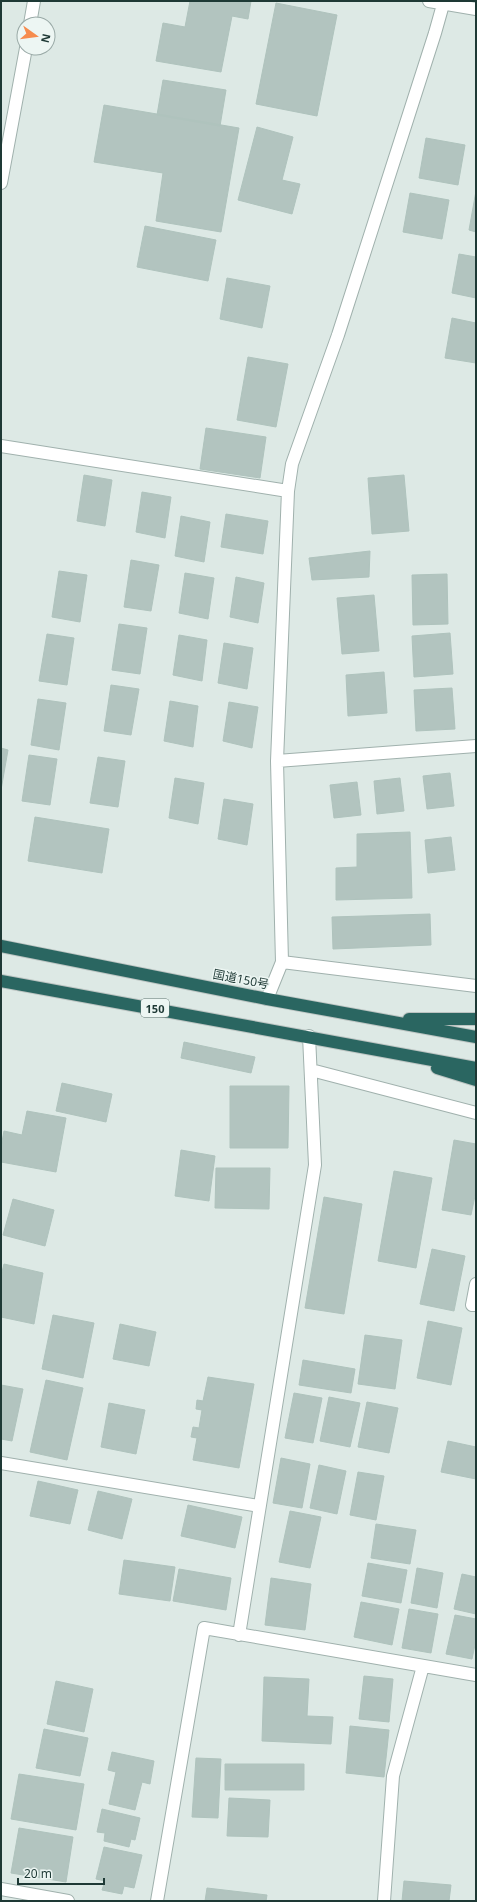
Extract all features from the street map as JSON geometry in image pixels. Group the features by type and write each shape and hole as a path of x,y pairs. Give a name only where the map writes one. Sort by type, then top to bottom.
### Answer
{"highway":[{"name":"国道150号","path":"1,946 267,999 476,1036"},
{"name":"150","path":"1,980 476,1068"},
{"path":"376,1018 476,1019"},
{"name":"150","path":"390,1053 476,1080"}],"street":[{"path":"31,16 34,1"},
{"path":"429,1 444,2 476,9"},
{"path":"267,999 282,962 278,761 288,491 292,464 338,335 444,2"},
{"path":"1,183 25,56"},
{"path":"1,446 288,491"},
{"path":"278,761 476,746"},
{"path":"282,962 476,986"},
{"path":"239,1635 315,1165 309,1036"},
{"path":"311,1070 476,1113"},
{"path":"476,1284 472,1305 476,1305"},
{"path":"1,1463 260,1506"},
{"path":"157,1901 204,1628 476,1675"},
{"path":"384,1901 393,1776 423,1666"},
{"path":"1,1889 68,1901"}],"building":[{"path":"190,1 251,1 248,19 232,16 221,72 156,61 163,23 185,27"},
{"path":"276,3 337,15 317,116 256,104"},
{"path":"163,80 226,90 220,126 157,115"},
{"path":"104,105 239,128 221,232 156,221 163,173 94,162"},
{"path":"257,127 293,137 282,180 300,184 292,214 238,200"},
{"path":"426,138 465,145 458,185 419,178"},
{"path":"476,191 476,232 469,230"},
{"path":"410,193 449,200 442,239 403,232"},
{"path":"145,226 216,240 208,281 137,267"},
{"path":"459,254 476,257 476,298 452,293"},
{"path":"227,278 270,286 262,328 220,319"},
{"path":"452,318 476,323 476,363 445,358"},
{"path":"248,357 288,364 276,427 237,420"},
{"path":"206,428 266,437 260,478 200,469"},
{"path":"84,475 112,480 105,526 77,521"},
{"path":"404,475 409,531 372,534 368,478"},
{"path":"142,492 171,497 165,538 136,532"},
{"path":"226,514 268,521 263,554 221,547"},
{"path":"181,516 210,522 204,562 175,556"},
{"path":"370,551 369,577 312,580 309,558"},
{"path":"131,560 159,565 151,611 124,607"},
{"path":"59,571 87,575 80,622 52,617"},
{"path":"185,573 214,578 208,619 179,613"},
{"path":"447,574 448,624 413,625 412,575"},
{"path":"236,577 264,583 258,623 230,617"},
{"path":"374,595 379,651 342,654 337,598"},
{"path":"119,624 147,628 140,674 112,670"},
{"path":"450,633 453,674 414,677 412,636"},
{"path":"47,634 74,638 67,685 39,681"},
{"path":"179,635 207,640 202,681 173,675"},
{"path":"224,643 253,648 247,689 218,683"},
{"path":"384,672 387,713 348,716 346,675"},
{"path":"111,685 139,689 131,735 104,731"},
{"path":"452,688 455,729 416,731 414,690"},
{"path":"38,699 66,703 59,750 31,745"},
{"path":"170,701 198,706 193,747 164,741"},
{"path":"229,702 258,707 252,748 223,741"},
{"path":"1,748 8,750 1,790"},
{"path":"29,755 57,759 50,805 22,801"},
{"path":"98,757 125,761 118,807 90,803"},
{"path":"450,773 454,806 427,809 423,776"},
{"path":"175,778 204,783 198,824 169,818"},
{"path":"400,778 404,811 377,814 374,781"},
{"path":"357,782 361,815 334,818 330,785"},
{"path":"224,799 253,804 247,845 218,839"},
{"path":"35,817 109,829 102,873 28,861"},
{"path":"410,832 412,898 336,900 336,868 357,867 357,834"},
{"path":"451,837 455,870 428,873 425,840"},
{"path":"430,914 431,945 333,949 332,917"},
{"path":"184,1042 255,1057 251,1073 181,1058"},
{"path":"62,1083 112,1094 106,1122 56,1111"},
{"path":"230,1086 289,1086 288,1148 230,1148"},
{"path":"27,1111 66,1118 56,1172 1,1162 1,1147 4,1131 22,1135"},
{"path":"454,1140 476,1144 476,1191 471,1215 442,1210"},
{"path":"181,1150 215,1156 209,1201 175,1196"},
{"path":"216,1168 270,1168 269,1209 215,1208"},
{"path":"394,1171 432,1178 416,1268 378,1261"},
{"path":"324,1197 362,1204 344,1314 305,1308"},
{"path":"13,1199 54,1210 45,1246 3,1235"},
{"path":"432,1249 465,1256 454,1311 420,1304"},
{"path":"4,1264 43,1273 34,1324 1,1317 1,1276"},
{"path":"53,1315 94,1323 83,1378 42,1369"},
{"path":"428,1321 462,1328 451,1385 417,1378"},
{"path":"120,1324 156,1332 149,1366 113,1359"},
{"path":"365,1335 402,1340 395,1389 358,1384"},
{"path":"303,1360 355,1369 351,1393 299,1385"},
{"path":"208,1377 254,1384 239,1468 193,1460 197,1438 191,1437 193,1427 199,1428 202,1410 196,1409 197,1400 203,1401"},
{"path":"46,1380 83,1388 67,1460 30,1452"},
{"path":"1,1385 23,1389 12,1441 1,1439"},
{"path":"294,1393 322,1398 313,1443 285,1438"},
{"path":"329,1397 360,1403 350,1447 320,1441"},
{"path":"367,1402 398,1408 389,1453 358,1447"},
{"path":"109,1403 145,1410 136,1454 101,1447"},
{"path":"448,1441 476,1447 476,1479 441,1472"},
{"path":"281,1458 310,1464 302,1508 273,1503"},
{"path":"319,1465 346,1471 337,1514 310,1508"},
{"path":"358,1472 384,1476 376,1520 350,1515"},
{"path":"38,1481 78,1490 70,1524 30,1516"},
{"path":"98,1491 132,1499 122,1539 88,1530"},
{"path":"188,1505 242,1517 235,1548 181,1536"},
{"path":"290,1511 321,1517 310,1568 279,1562"},
{"path":"376,1524 416,1530 410,1564 371,1558"},
{"path":"124,1560 175,1567 170,1601 119,1594"},
{"path":"368,1563 407,1570 401,1603 362,1596"},
{"path":"417,1568 443,1573 437,1608 411,1603"},
{"path":"179,1569 231,1578 226,1610 173,1601"},
{"path":"462,1574 476,1577 476,1614 454,1609"},
{"path":"271,1578 311,1584 305,1630 265,1625"},
{"path":"361,1602 399,1609 392,1645 354,1637"},
{"path":"409,1609 438,1614 431,1653 402,1648"},
{"path":"455,1615 476,1619 476,1640 472,1659 446,1654"},
{"path":"364,1676 393,1679 389,1722 359,1719"},
{"path":"264,1677 309,1679 307,1716 333,1717 331,1744 262,1741"},
{"path":"56,1681 93,1689 84,1732 47,1724"},
{"path":"350,1726 389,1730 384,1777 346,1773"},
{"path":"44,1729 88,1738 80,1776 36,1768"},
{"path":"112,1752 154,1761 150,1784 142,1782 135,1810 109,1804 116,1772 108,1770"},
{"path":"196,1758 221,1759 218,1818 192,1817"},
{"path":"225,1764 304,1764 304,1790 225,1790"},
{"path":"19,1774 84,1784 76,1830 11,1819"},
{"path":"229,1798 270,1800 268,1837 227,1836"},
{"path":"102,1809 140,1818 135,1840 131,1839 129,1847 104,1841 105,1833 97,1832"},
{"path":"19,1828 73,1837 66,1882 11,1873"},
{"path":"104,1847 142,1855 134,1888 124,1886 122,1894 102,1890 105,1881 96,1879"},
{"path":"404,1881 451,1885 449,1901 402,1901"},
{"path":"207,1888 267,1895 266,1901 205,1901"}]}
